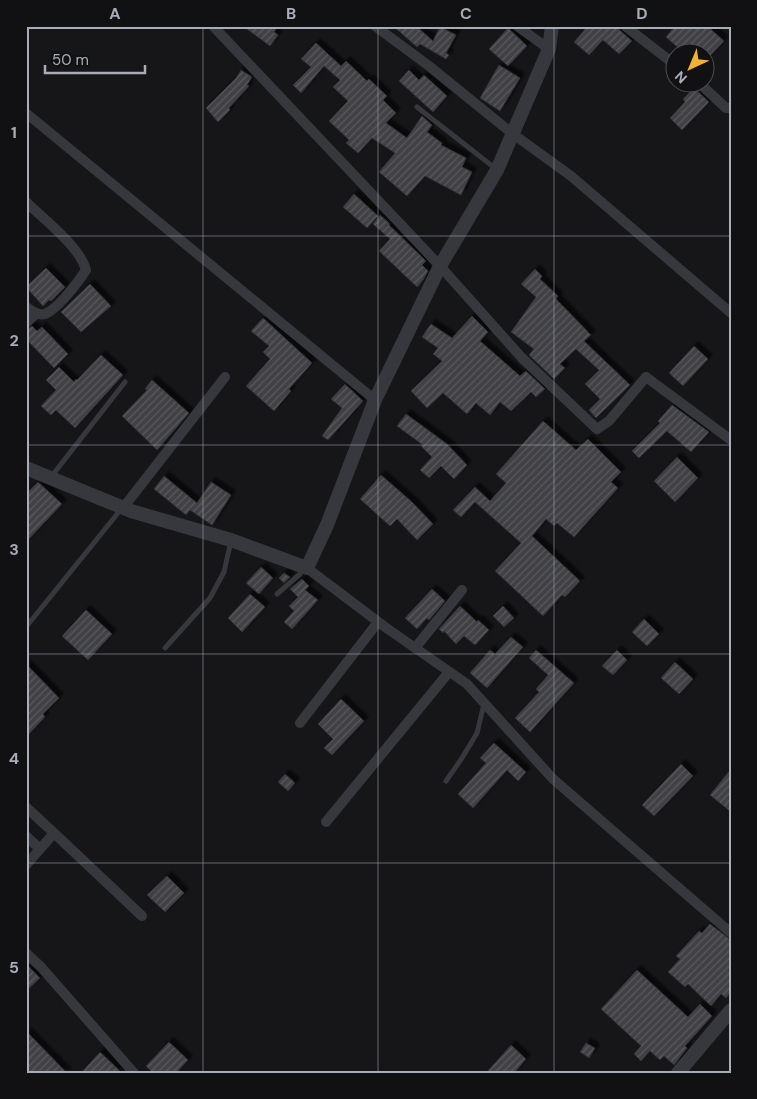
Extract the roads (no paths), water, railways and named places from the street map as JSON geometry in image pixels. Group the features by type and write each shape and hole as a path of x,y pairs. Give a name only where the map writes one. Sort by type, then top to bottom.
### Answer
{"street":[{"path":"213,26 440,266 522,358 596,429 609,421 646,377 731,440"},
{"path":"375,26 430,66 513,134 571,176 731,313"},
{"path":"517,26 550,49"},
{"path":"304,567 327,525 375,400 440,266 497,170 550,49 552,26"},
{"path":"626,26 664,56"},
{"path":"709,92 726,108 731,108"},
{"path":"26,113 375,400"},
{"path":"26,202 76,249 84,261 86,270 77,284 45,314 36,314 26,307"},
{"path":"26,323 36,314"},
{"path":"123,508 226,377"},
{"path":"26,468 123,508 231,540 304,567 466,684 553,778 731,933"},
{"path":"415,648 462,590"},
{"path":"300,723 378,622"},
{"path":"326,822 449,672"},
{"path":"26,807 142,916"},
{"path":"26,865 54,833"},
{"path":"26,836 40,850"},
{"path":"26,954 41,967 134,1073"},
{"path":"678,1073 731,1010"}],"lane":[{"path":"417,108 497,170"},
{"path":"51,478 125,382"},
{"path":"26,627 123,508"},
{"path":"165,648 210,598 224,572 231,540"},
{"path":"277,594 300,574 304,567"},
{"path":"446,781 477,733 484,704"}]}
